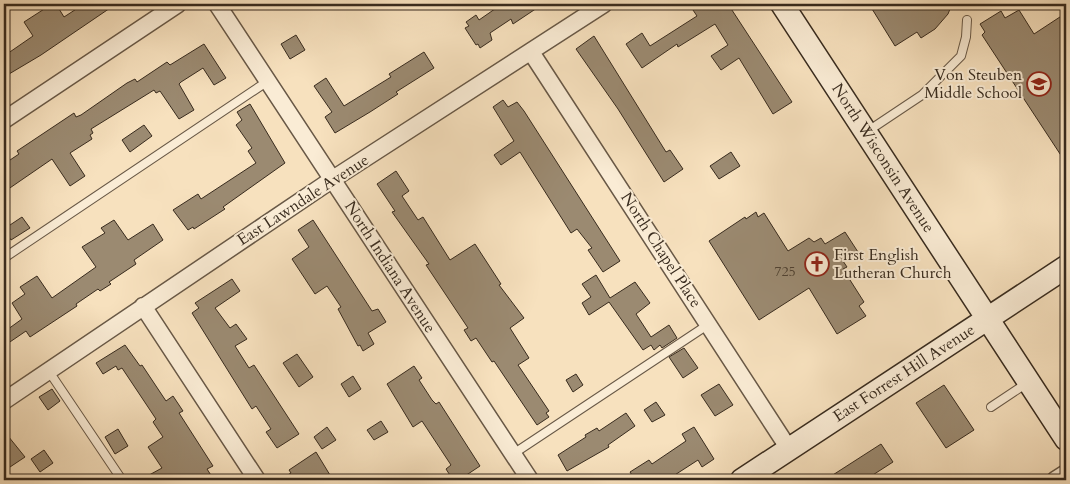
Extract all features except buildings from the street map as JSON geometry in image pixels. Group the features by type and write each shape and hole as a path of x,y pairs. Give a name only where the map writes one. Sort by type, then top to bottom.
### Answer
{"street":[{"path":"4,120 178,4"},
{"name":"North Indiana Avenue","path":"217,4 513,454 525,477"},
{"name":"East Lawndale Avenue","path":"4,401 333,179 604,4"},
{"name":"North Wisconsin Avenue","path":"782,4 1029,381 1060,415 1066,439"},
{"name":"North Chapel Place","path":"531,52 790,448"},
{"name":"East Forrest Hill Avenue","path":"742,480 1066,267"},
{"path":"143,306 257,480"},
{"path":"1055,480 1066,473"}],"lane":[{"path":"866,133 922,95 960,56 966,37 967,20"},
{"path":"4,258 268,81"},
{"path":"513,454 709,324"},
{"path":"48,370 122,480"},
{"path":"991,407 1029,381"}],"place":[{"name":"Von Steuben Middle School","path":"1039,84"},
{"name":"First English Lutheran Church","path":"817,264"}]}
